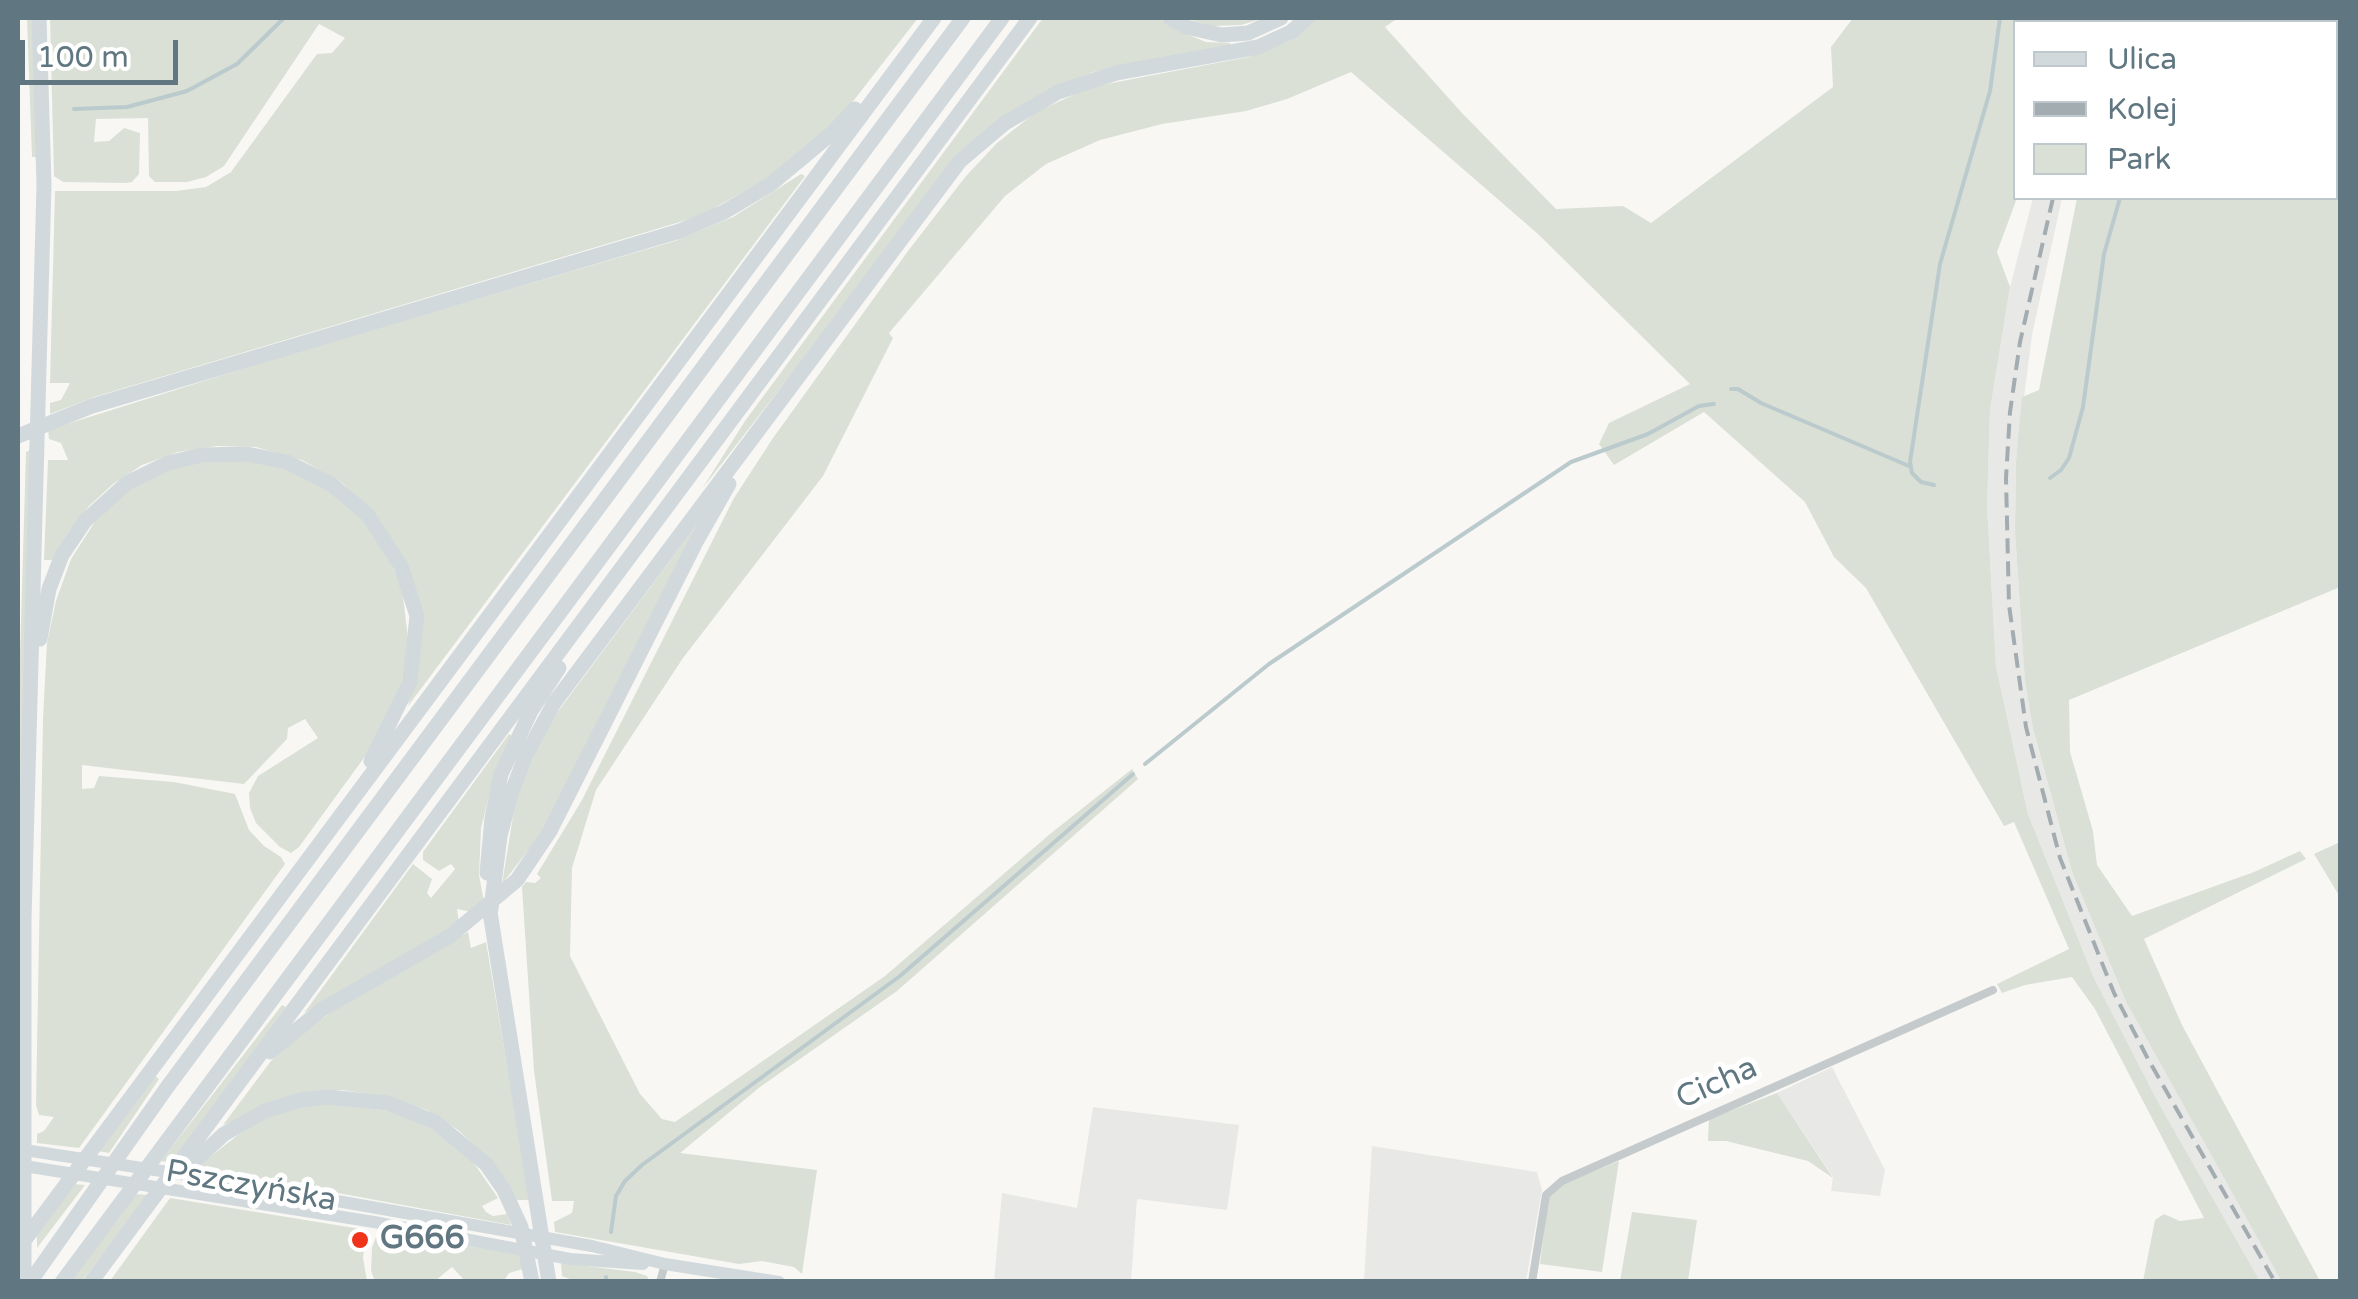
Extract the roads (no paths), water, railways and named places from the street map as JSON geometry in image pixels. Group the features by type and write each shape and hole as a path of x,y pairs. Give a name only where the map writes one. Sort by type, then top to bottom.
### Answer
{"highway":[{"path":"27,1282 22,1129 44,185 39,18"},
{"path":"18,1249 934,18"},
{"path":"27,1282 168,1086 962,18"},
{"path":"62,1282 1002,18"},
{"path":"90,1282 1030,18"},
{"path":"1170,18 1186,27 1222,36 1248,32 1281,18"},
{"path":"482,917 511,794 526,755 554,703 942,182 970,152 1030,106 1116,73 1258,47 1291,32 1307,18"},
{"path":"18,436 82,409 662,237 707,220 742,204 805,157 906,56"},
{"path":"245,1074 321,1010 482,917 517,880 550,830 696,542 760,428"},
{"path":"30,707 48,590 69,544 93,512 127,483 168,463 219,453 273,458 315,474 367,514 401,566 417,616 410,682 352,800"},
{"path":"549,1278 482,917 488,842 500,774 531,711 607,587"},
{"path":"141,1215 200,1154 234,1127 265,1111 328,1096 388,1103 436,1122 486,1164 515,1212 532,1277"}],"main road":[{"name":"Pszczyńska","path":"18,1150 207,1178 592,1246 665,1264"},
{"name":"Pszczyńska","path":"18,1165 196,1192 570,1260 665,1264"},
{"path":"665,1264 779,1282"}],"street":[{"name":"Cicha","path":"1532,1282 1546,1195 1562,1181 1993,990"},
{"path":"660,1282 665,1264"}],"waterway":[{"path":"74,109 127,107 187,91 237,64 284,18"},
{"path":"1934,485 1921,482 1912,473 1910,462 1940,264 1990,91 2000,18"},
{"path":"2050,478 2069,458 2083,407 2104,254 2119,200"},
{"path":"1731,389 1909,466"},
{"path":"1145,764 1269,664 1571,462 1648,434 1699,406 1714,404"},
{"path":"611,1232 616,1196 642,1165 900,976 1133,774"},
{"path":"606,1277 606,1282"}],"railway":[{"path":"2053,200 2020,342 2006,478 2009,605 2026,727 2060,858 2114,993 2275,1282"}],"place":[{"name":"G666","path":"360,1240"}]}
